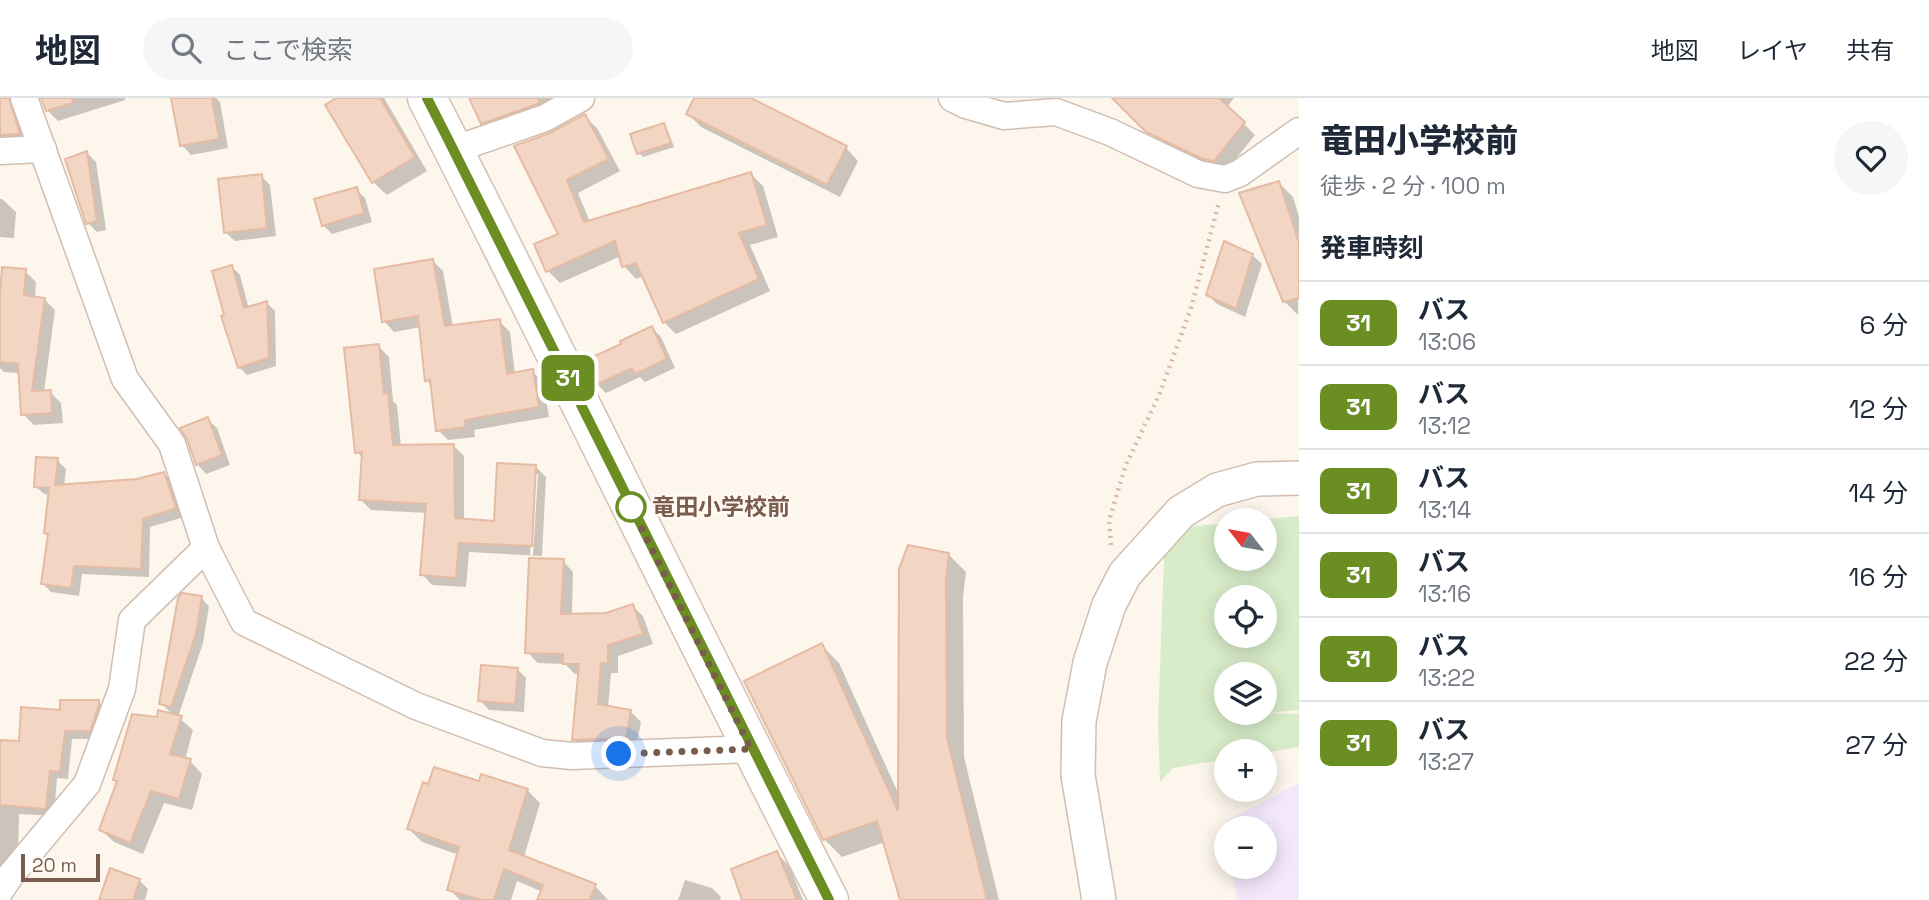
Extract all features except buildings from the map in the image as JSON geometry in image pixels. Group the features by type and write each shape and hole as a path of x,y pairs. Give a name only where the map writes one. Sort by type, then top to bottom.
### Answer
{"main road":[{"path":"427,98 829,900"}],"street":[{"path":"24,98 125,379 172,444 206,548 244,622 416,706 542,752 572,756 751,749"},
{"path":"453,150 545,118 581,98"},
{"path":"952,98 1004,116 1024,106 1056,112 1110,132 1198,174 1225,179 1240,173 1299,131"},
{"path":"0,151 43,149"},
{"path":"1099,900 1078,775 1079,721 1090,663 1109,606 1125,574 1181,512 1217,490 1257,479 1299,478"},
{"path":"0,891 87,784 122,689 132,620 206,548"}],"path":[{"path":"1125,574 1112,557 1110,522 1125,467 1160,393 1192,305 1225,179"}],"shaded area":[{"path":"1299,783 1299,900 1237,900 1233,879 1277,879 1277,816 1236,816 1262,802 1277,802 1277,794"}],"green space":[{"path":"1299,516 1299,710 1277,712 1277,662 1214,662 1214,725 1277,725 1277,713 1299,714 1299,747 1277,751 1277,739 1214,739 1214,761 1173,768 1160,782 1158,722 1165,529 1214,524 1214,571 1277,571 1278,518"}],"bus line":[{"name":"31","path":"427,98 829,900"}],"place":[{"name":"竜田小学校前","path":"631,507"}],"route":[{"path":"619,754 751,749 629,503 631,507"}]}
